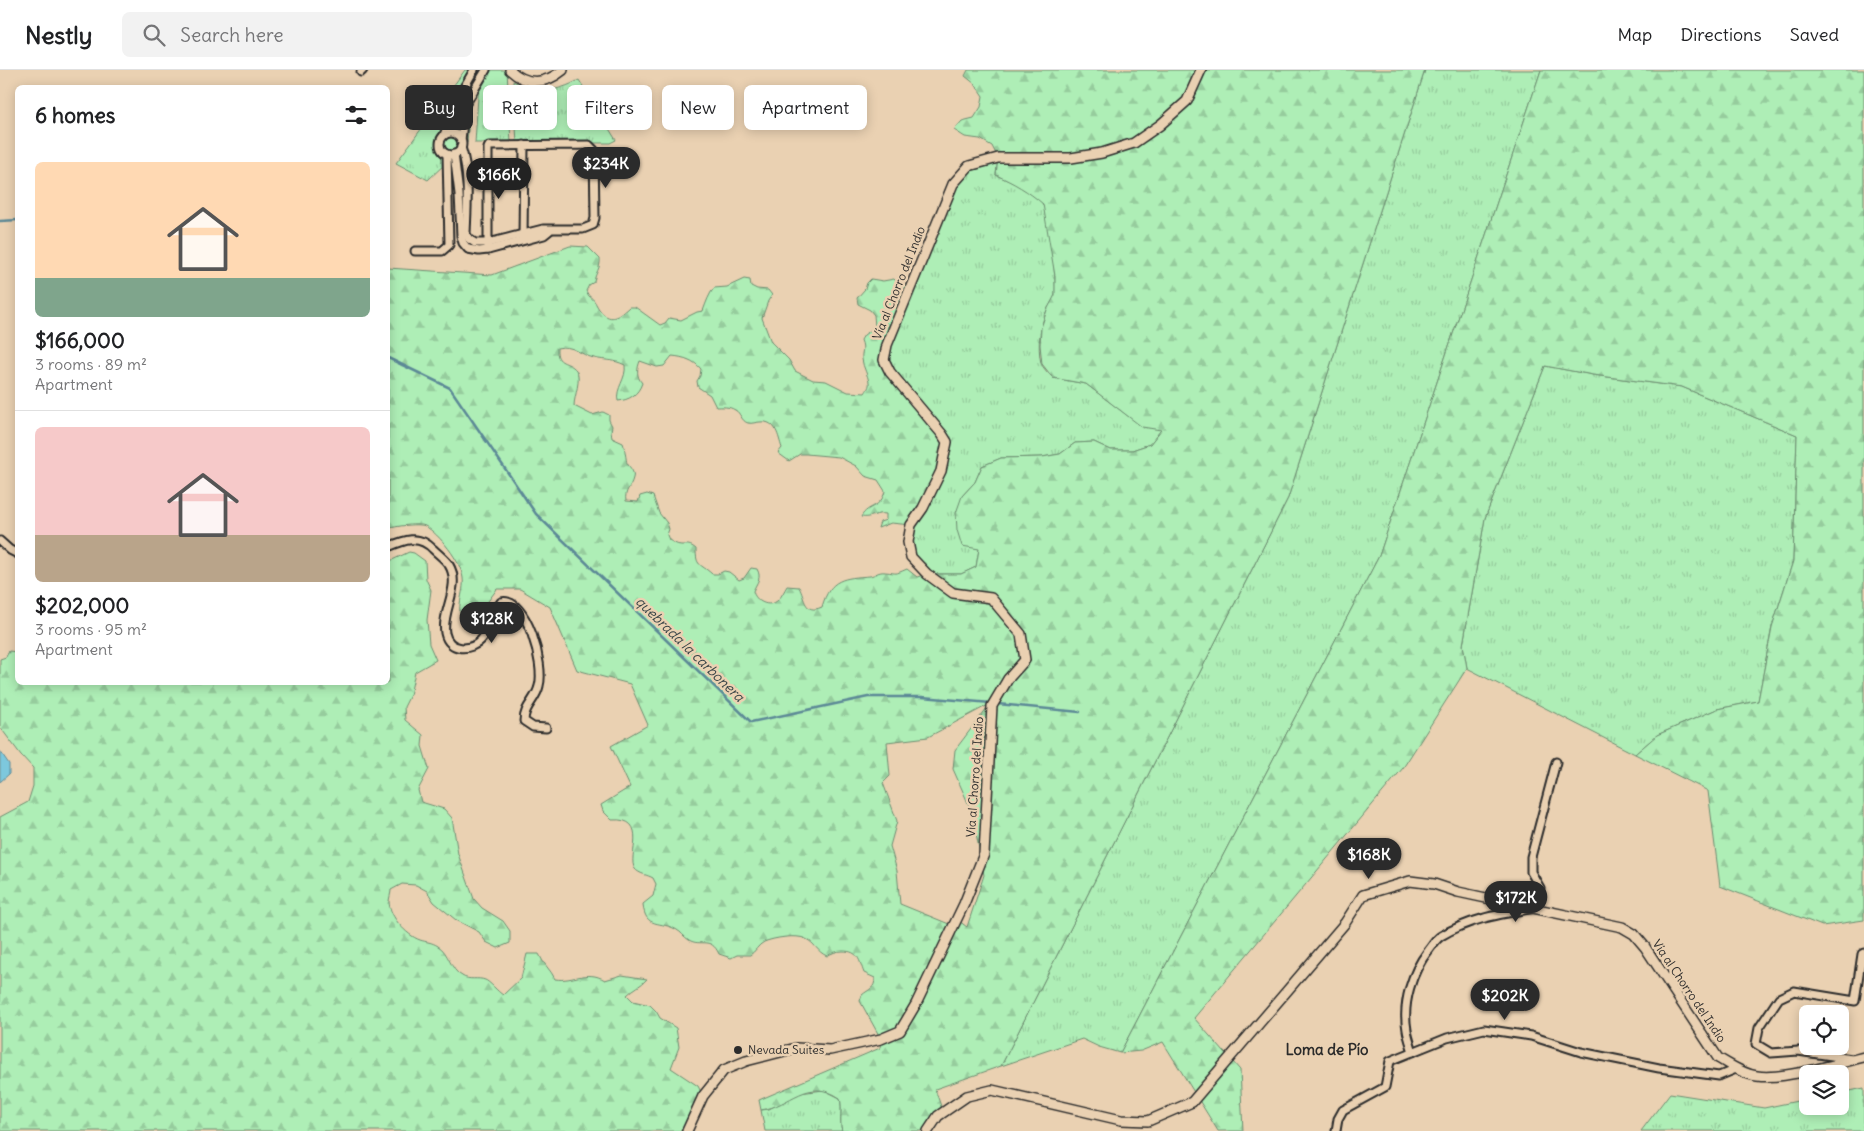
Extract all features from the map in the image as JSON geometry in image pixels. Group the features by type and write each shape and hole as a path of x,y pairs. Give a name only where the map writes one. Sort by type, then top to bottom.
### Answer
{"street":[{"path":"463,194 451,154 440,147 440,140 474,70"},
{"path":"486,70 465,105 462,144 465,162 463,243 468,249 479,251 523,238 544,235 549,230 583,229 593,225 595,218 594,150 589,145 490,145 488,148 488,247"},
{"path":"510,70 522,80 535,81 549,79 563,70"},
{"name":"Vía al Chorro del Indio","path":"687,1131 703,1096 724,1070 746,1061 796,1048 830,1050 881,1039 900,1031 916,1004 955,918 964,904 984,854 984,820 992,706 1008,679 1024,660 1021,634 991,598 953,593 927,574 911,557 908,542 911,525 923,508 941,471 947,442 890,372 884,360 886,345 953,184 969,166 998,158 1071,158 1102,153 1134,143 1160,125 1187,101 1201,70"},
{"path":"444,135 454,133 462,144"},
{"path":"415,251 442,251 450,244 451,154 462,144"},
{"path":"523,238 524,145"},
{"path":"390,546 407,539 422,540 450,566 452,592 445,622 445,633 450,643 455,646 465,649 480,642 489,628 500,602 511,602 519,609 538,648 540,664 540,685 524,711 524,721 533,727 546,728"},
{"path":"0,540 15,552"},
{"path":"1413,1052 1406,1030 1406,1008 1412,982 1421,960 1438,937 1486,916 1535,908 1540,888 1531,872 1531,857 1556,762"},
{"name":"Vía al Chorro del Indio","path":"928,1131 938,1116 967,1096 992,1090 1121,1120 1148,1121 1192,1102 1345,923 1363,894 1410,881 1434,884 1458,892 1622,927 1634,934 1645,947 1718,1058 1736,1069 1756,1076 1777,1077 1860,1058"},
{"path":"1860,1058 1798,1051 1771,1054 1756,1044 1759,1028 1779,998 1794,991 1855,1002 1862,954 1864,953"},
{"path":"1336,1131 1338,1119 1343,1110 1385,1087 1390,1061 1448,1038 1484,1029 1531,1036 1581,1052 1659,1068 1719,1076 1736,1069"}],"green space":[{"path":"465,70 477,70 472,78 471,85 454,85"},
{"path":"487,70 507,70 508,85 483,85 483,130 510,130 511,143 475,143 479,81"},
{"path":"968,70 1425,70 1288,498 1001,1066 935,1089 944,1115 928,1131 842,1131 840,1098 828,1092 808,1091 761,1110 759,1100 880,1048 881,1039 860,1001 862,995 873,987 875,978 864,973 858,957 852,953 838,951 827,956 809,941 802,938 785,937 768,941 762,943 750,955 737,955 731,958 719,954 712,945 693,942 671,927 650,921 644,912 643,904 653,896 656,884 653,878 635,869 633,863 634,831 631,825 624,821 612,820 603,811 601,805 630,787 611,746 648,725 630,684 577,670 550,607 520,589 497,589 478,615 476,621 470,624 464,623 460,612 463,578 454,556 437,535 425,526 407,525 390,528 390,268 492,275 570,246 588,247 600,259 600,262 594,282 589,285 586,291 603,314 610,318 618,316 629,307 635,307 660,325 669,318 681,320 703,311 714,288 727,287 744,279 750,280 751,286 757,289 768,290 772,295 762,318 771,342 789,360 795,371 813,380 826,381 848,392 865,393 869,383 863,362 861,340 864,335 875,327 874,315 870,310 858,304 857,298 871,279 883,281 894,279 898,283 906,285 884,360 947,442 941,471 911,525 891,523 878,528 880,522 886,520 886,514 861,517 867,510 881,501 883,497 885,491 878,480 865,476 856,466 839,457 800,454 789,461 778,453 782,448 778,434 773,426 766,422 748,423 733,409 716,407 710,395 698,387 697,381 701,369 692,361 672,356 664,366 657,367 640,361 638,372 642,383 638,391 633,396 618,401 618,392 624,375 625,365 589,357 568,347 557,348 557,354 560,360 573,367 578,374 574,406 592,415 603,412 609,415 612,426 612,438 623,443 627,463 633,474 626,494 626,501 638,502 640,496 647,494 653,496 659,513 667,523 669,540 696,549 698,562 712,574 724,571 729,572 739,580 744,578 751,568 757,569 759,578 753,591 759,601 767,604 774,603 781,597 787,586 799,587 808,607 816,609 822,607 829,590 839,581 845,579 870,576 881,572 896,573 907,569 917,577 927,574 961,574 976,567 979,549 962,546 957,530 956,513 962,496 975,482 982,466 1001,458 1042,457 1060,454 1075,443 1094,442 1111,450 1132,450 1150,444 1161,430 1142,427 1086,384 1053,378 1042,364 1041,328 1047,310 1055,295 1055,276 1043,204 1021,188 996,175 998,158 992,146 980,139 965,137 954,130 962,121 974,118 981,107 983,96 975,84 965,76","holes":["990,704 955,750 953,769 972,812 984,875 967,927 955,918 923,987 949,924 900,904 897,871 890,846 897,821 883,783 890,776 887,742 928,737"]},
{"path":"1425,70 1541,70 1379,556 1120,1053 1099,1047 1082,1039 1001,1066 1288,498"},
{"path":"1541,70 1864,70 1864,920 1822,926 1720,886 1708,791 1635,754 1657,735 1717,709 1758,701 1772,627 1793,561 1797,435 1682,387 1593,375 1545,366 1485,518 1463,645 1467,668 1403,768 1194,1018 1240,1070 1243,1131 1218,1131 1163,1042 1141,1051 1120,1053 1379,556"},
{"path":"579,80 582,85 567,85"},
{"path":"513,81 522,85 513,85"},
{"path":"567,85 567,130 610,130 616,140 610,143 517,143 516,130 557,130 557,88"},
{"path":"420,130 468,130 467,143 428,180 396,163"},
{"path":"998,158 996,175 1020,186 1037,198 1042,203 1047,219 1052,247 1055,293 1041,329 1039,350 1042,365 1053,378 1086,384 1128,416 1161,430 1150,444 1132,450 1111,450 1094,442 1075,443 1060,454 1042,457 1001,458 982,466 975,482 962,496 979,549 976,567 961,574 927,574 911,557 911,525 887,345 953,184 969,166"},
{"path":"1545,366 1593,375 1682,387 1797,435 1793,561 1772,627 1758,701 1717,709 1657,735 1635,754 1467,668 1463,645 1485,518"},
{"path":"409,552 414,553 425,561 426,579 431,590 427,620 429,644 436,660 415,672 410,695 404,707 405,720 423,735 422,746 429,769 418,790 421,802 444,809 452,818 458,854 474,899 482,908 503,921 510,931 510,943 498,948 486,942 479,932 456,920 434,902 427,891 416,885 402,884 391,890 389,902 392,914 409,934 442,949 458,973 468,978 487,981 503,995 521,978 527,954 539,954 555,979 592,976 605,980 622,975 647,979 627,995 633,1001 650,1005 660,1018 676,1028 679,1047 671,1068 698,1086 703,1096 687,1131 0,1131 0,817 28,802 33,786 33,768 0,727 0,659 6,657 9,651 15,652 15,685 390,685 390,561"},
{"path":"1864,1088 1864,1131 1641,1131 1670,1093 1764,1108 1799,1101 1799,1115 1849,1115 1849,1091"},
{"path":"824,1090 840,1098 842,1131 765,1131 761,1110 769,1109 799,1093"}],"water":[{"path":"0,751 9,764 9,774 0,782"}],"waterway":[{"name":"quebrada la carbonera","path":"0,221 15,220"},
{"name":"quebrada la carbonera","path":"390,359 450,388 536,514 751,722 868,697 922,697 991,703"},
{"name":"quebrada la carbonera","path":"997,704 1080,712"}],"place":[{"name":"Nevada Suites","path":"738,1050"}],"district":[{"name":"Loma de Pío","path":"1327,1050"}]}
